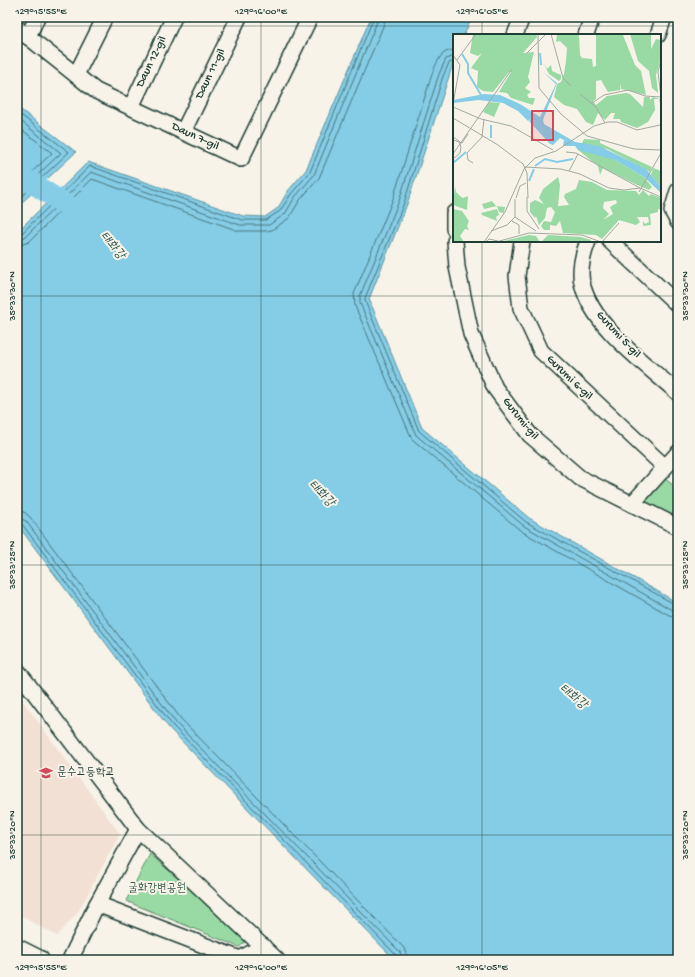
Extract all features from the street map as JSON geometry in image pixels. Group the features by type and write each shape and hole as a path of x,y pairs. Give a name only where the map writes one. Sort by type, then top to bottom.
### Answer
{"main road":[{"path":"17,949 39,960"}],"street":[{"path":"22,32 37,17"},
{"path":"76,75 104,17"},
{"name":"Daun 12-gil","path":"131,107 174,17"},
{"name":"Daun 11-gil","path":"184,132 239,17"},
{"name":"Daun 7-gil","path":"22,32 96,91 241,159 310,17"},
{"path":"516,34 522,17"},
{"path":"586,34 592,17"},
{"path":"658,34 664,17"},
{"path":"678,191 672,211 678,222"},
{"name":"Gurumi-gil","path":"455,242 457,267 471,334 495,388 530,435 580,478 678,527"},
{"name":"Gurumi 6-gil","path":"522,242 517,276 521,308 541,351 665,467"},
{"name":"Gurumi 5-gil","path":"588,242 582,256 582,282 589,304 604,324 678,393"},
{"path":"611,242 678,305"},
{"path":"632,504 678,452"},
{"path":"17,670 138,830 277,960"},
{"path":"70,960 97,904 138,830"},
{"path":"97,904 240,959 263,946"}],"shaded area":[{"name":"문수고등학교","path":"17,693 120,834 78,912 57,936 17,914"}],"green space":[{"path":"659,474 678,489 678,527 632,504"},
{"name":"굴화강변공원","path":"150,854 248,940 239,947 126,901"}],"water":[{"path":"371,17 472,17 464,34 453,34 453,64 407,204 369,299 422,428 529,518 678,603 678,960 395,960 169,728 17,524 17,232 88,162 243,216 265,217 278,208 288,191 306,170"},
{"path":"17,107 76,152 17,207"}],"waterway":[{"name":"태화강","path":"17,173 77,212"}],"place":[{"name":"문수고등학교","path":"46,773"}]}
